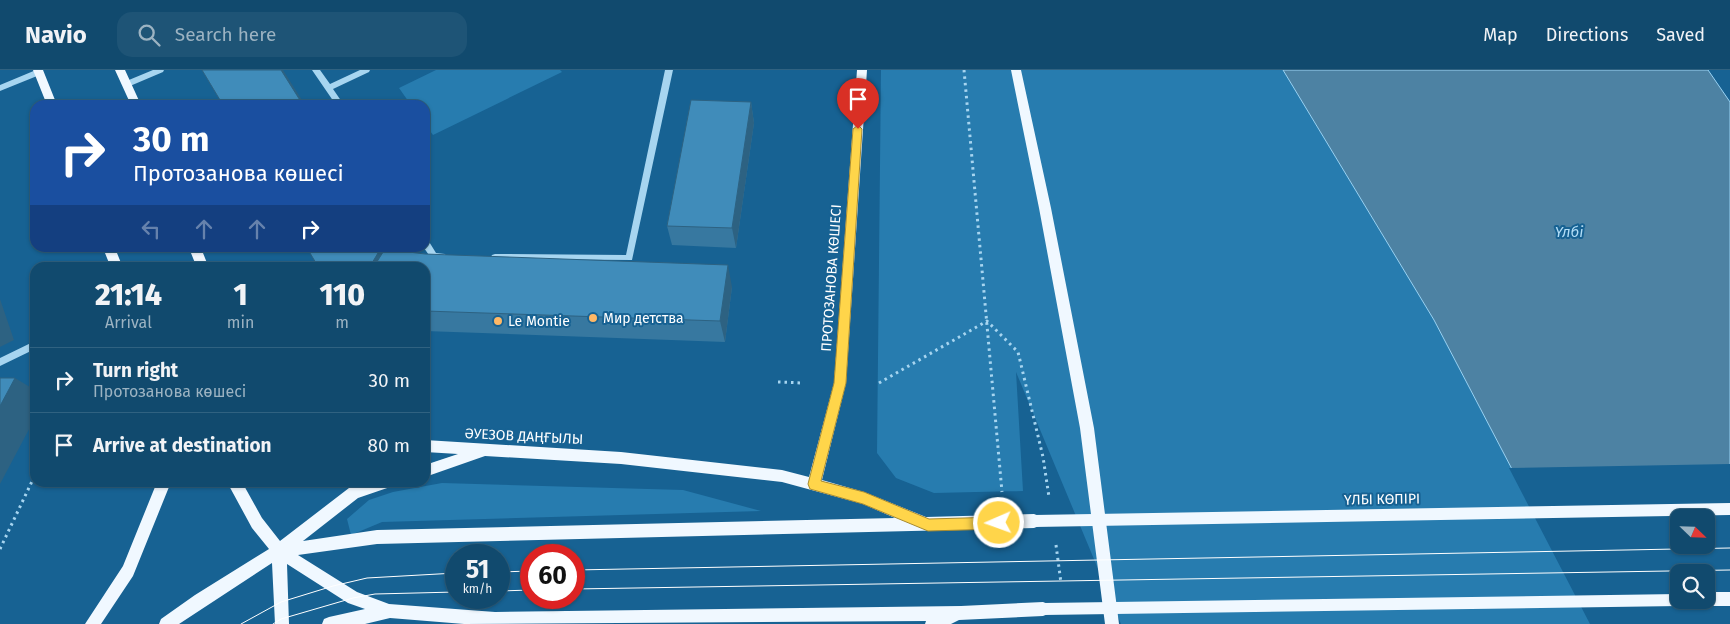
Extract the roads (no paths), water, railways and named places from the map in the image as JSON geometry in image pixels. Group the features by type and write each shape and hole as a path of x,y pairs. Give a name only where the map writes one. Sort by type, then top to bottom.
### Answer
{"main road":[{"path":"120,70 134,100"},
{"name":"ПРОТОЗАНОВА КӨШЕСІ","path":"814,484 840,383 862,70"},
{"path":"1016,70 1045,208 1087,428 1112,624"},
{"path":"39,71 50,100"},
{"name":"ӘУЕЗОВ ДАҢҒЫЛЫ","path":"430,446 620,458 782,476 864,498 928,525"},
{"path":"430,469 487,450"},
{"path":"92,624 128,571 162,487"},
{"path":"237,487 257,522 279,551 353,598 389,612"},
{"path":"166,624 200,600 279,551 354,494 374,487"},
{"name":"ҮЛБІ КӨПІРІ","path":"279,551 377,537 1730,509"},
{"path":"279,551 282,624"},
{"path":"1715,600 1730,599"},
{"path":"329,624 389,612 495,619 1670,600"},
{"path":"932,624 961,613"}],"street":[{"path":"127,84 160,70"},
{"path":"337,100 329,88 366,70"},
{"path":"483,257 629,258 669,70"},
{"path":"0,88 39,71"},
{"path":"430,250 434,256 454,256"},
{"path":"0,362 30,347"}],"lane":[{"path":"316,70 329,88"}],"water":[{"name":"Үлбі","path":"1283,70 1708,70 1730,102 1730,624 1593,624 1434,320"}],"tram line":[{"path":"585,570 1730,548"},
{"path":"585,589 1730,570"},
{"path":"510,572 520,571"},
{"path":"241,624 281,602 333,586 367,578 445,574"},
{"path":"510,591 520,590"},
{"path":"273,624 281,619 353,598 375,594 445,592"}],"place":[{"name":"Мир детства","path":"593,318"},
{"name":"Le Montie","path":"498,321"}]}
